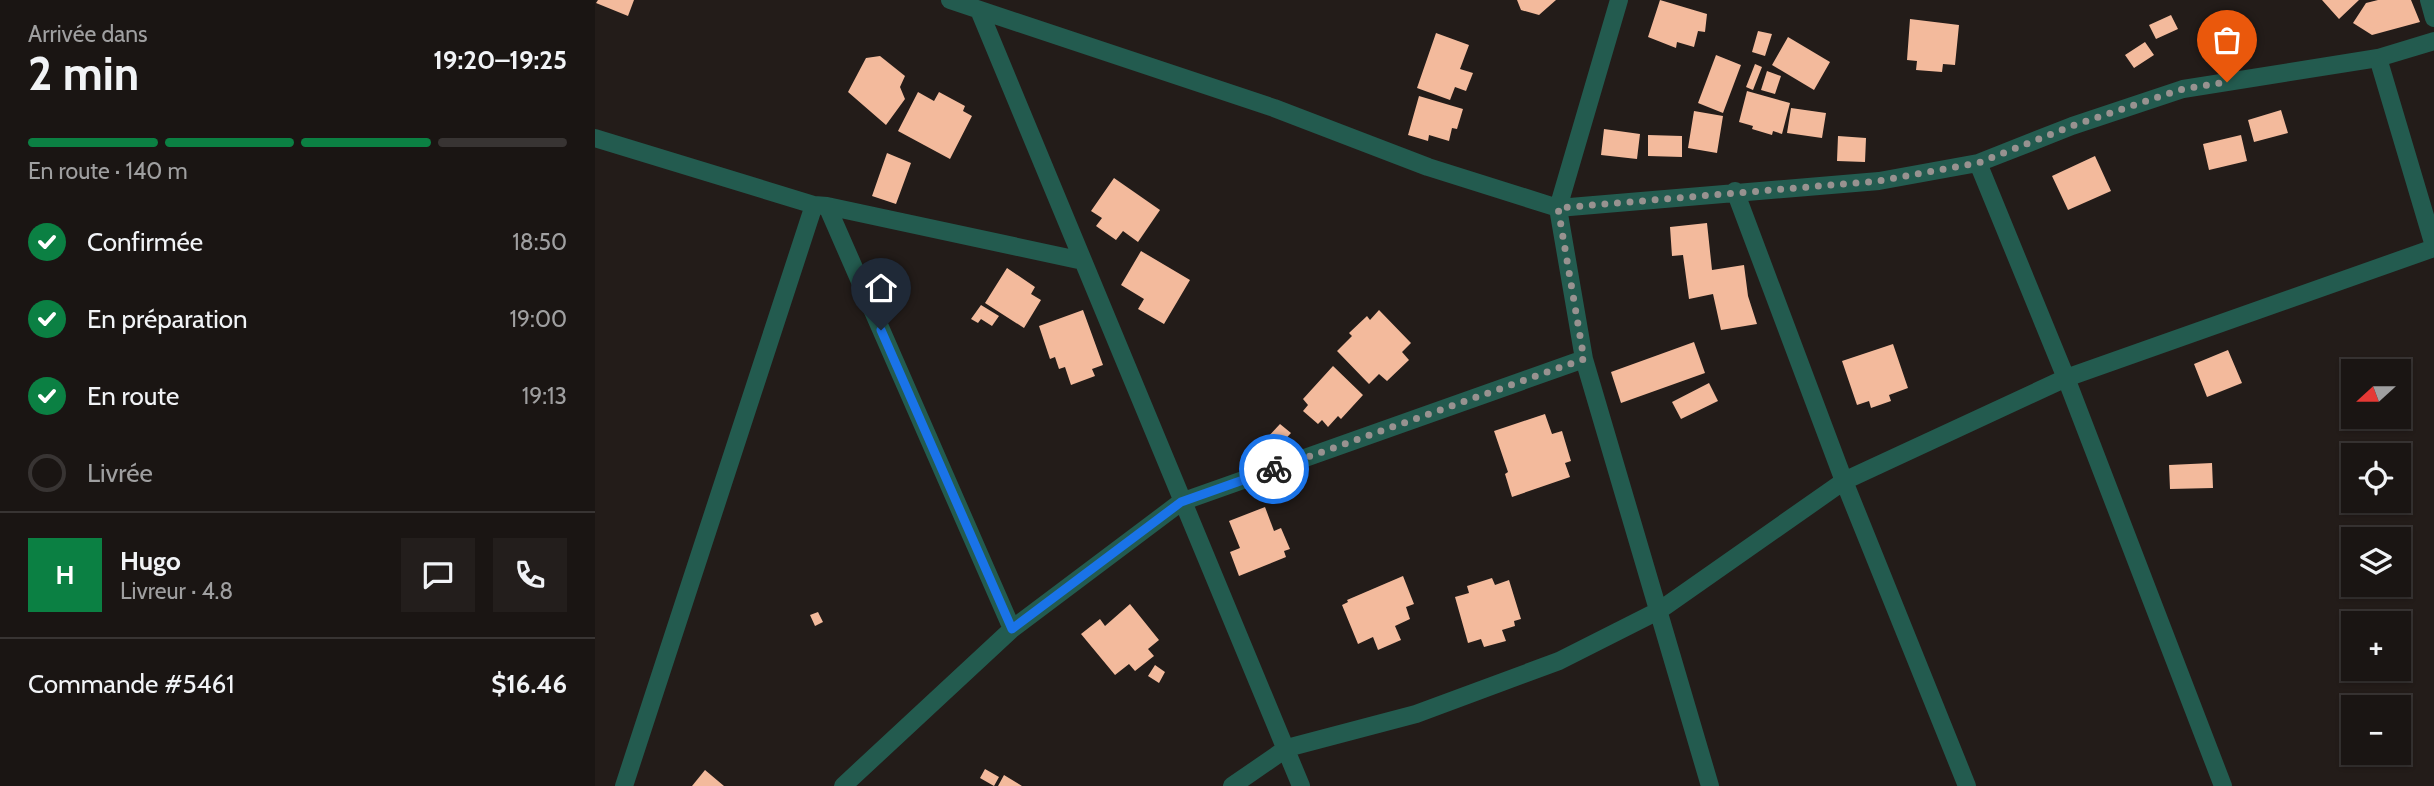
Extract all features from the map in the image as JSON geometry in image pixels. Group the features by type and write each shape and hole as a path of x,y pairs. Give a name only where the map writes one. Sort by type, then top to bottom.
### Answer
{"street":[{"path":"950,0 1274,108 1428,167 1558,208 1735,191 1797,189 1879,181 1978,163 2072,126 2183,89 2378,58 2434,41"},
{"path":"1619,0 1558,208 1584,359 1710,786"},
{"path":"2429,0 2434,18"},
{"path":"979,10 1301,786"},
{"path":"1231,786 1287,748 1416,714 1546,666 1660,610 1844,481 2066,377 2434,247 2378,58"},
{"path":"595,138 821,206 1083,261"},
{"path":"1978,163 2066,377 2223,786"},
{"path":"1735,191 1844,481 1967,786"},
{"path":"821,206 1012,629"},
{"path":"624,786 821,206"},
{"path":"843,786 1012,629 1181,502 1584,359"}],"building":[{"path":"598,0 634,0 628,16 596,3"},
{"path":"1517,0 1556,0 1539,15 1521,10"},
{"path":"1660,0 1707,14 1705,32 1698,31 1694,47 1677,42 1676,48 1648,37"},
{"path":"2322,0 2359,0 2339,19"},
{"path":"2378,0 2411,0 2420,22 2372,35 2353,23 2366,3"},
{"path":"2171,15 2178,29 2156,39 2149,25"},
{"path":"1910,19 1959,25 1955,65 1943,64 1942,72 1916,70 1917,61 1907,60"},
{"path":"1758,31 1772,34 1765,56 1752,52"},
{"path":"1436,33 1469,45 1460,69 1473,73 1466,91 1455,87 1450,100 1417,88"},
{"path":"1788,37 1830,62 1814,90 1772,65"},
{"path":"2145,42 2154,55 2134,68 2125,55"},
{"path":"1716,55 1741,65 1723,113 1698,103"},
{"path":"880,56 905,76 900,87 905,99 886,125 848,92 866,58"},
{"path":"1755,64 1762,67 1753,90 1746,87"},
{"path":"1767,71 1781,76 1775,94 1761,90"},
{"path":"1747,91 1790,103 1782,134 1773,131 1772,135 1739,122"},
{"path":"918,92 934,101 939,92 965,106 963,111 972,116 950,159 898,131"},
{"path":"1419,96 1463,109 1457,129 1452,128 1449,141 1429,135 1428,141 1408,135"},
{"path":"1791,108 1826,113 1822,138 1787,133"},
{"path":"2281,110 2288,133 2254,142 2248,120"},
{"path":"1694,111 1723,116 1717,153 1688,148"},
{"path":"1604,129 1640,134 1637,159 1601,155"},
{"path":"1648,135 1682,136 1682,157 1648,156"},
{"path":"2241,135 2247,161 2209,170 2203,144"},
{"path":"1838,136 1866,138 1865,162 1837,161"},
{"path":"887,153 911,163 896,204 872,196"},
{"path":"2095,156 2111,191 2068,210 2052,176"},
{"path":"1114,178 1160,210 1138,242 1123,231 1116,240 1096,226 1102,218 1091,211"},
{"path":"1707,223 1712,270 1744,265 1748,296 1757,324 1721,330 1713,294 1689,299 1683,255 1672,256 1670,227"},
{"path":"1141,251 1190,280 1164,324 1138,309 1144,299 1121,285"},
{"path":"1007,268 1035,287 1031,294 1041,300 1024,328 985,303"},
{"path":"981,305 999,316 992,326 981,319 978,323 971,319"},
{"path":"1083,310 1103,365 1092,369 1095,376 1071,385 1065,367 1059,369 1055,357 1050,359 1039,326"},
{"path":"1379,310 1411,343 1402,352 1409,360 1387,381 1379,374 1369,384 1337,351 1352,336 1349,333 1367,316 1370,320"},
{"path":"1694,342 1705,373 1621,403 1611,372"},
{"path":"1893,344 1908,388 1889,395 1891,401 1871,408 1869,401 1857,405 1842,361"},
{"path":"2228,350 2242,383 2207,397 2194,364"},
{"path":"1333,366 1363,395 1341,419 1338,416 1328,427 1322,420 1318,424 1303,411 1308,405 1303,399"},
{"path":"1709,383 1718,401 1681,419 1672,402"},
{"path":"1545,414 1552,434 1562,431 1571,461 1565,463 1570,477 1512,497 1505,474 1508,472 1494,431"},
{"path":"1280,424 1291,433 1278,447 1267,438"},
{"path":"2212,463 2213,488 2170,489 2169,465"},
{"path":"1265,507 1274,531 1281,528 1290,549 1284,551 1286,557 1239,576 1230,552 1240,548 1229,521"},
{"path":"1403,576 1414,604 1406,607 1410,619 1395,626 1401,640 1378,650 1373,637 1358,644 1342,605 1348,602 1347,600"},
{"path":"1492,578 1495,585 1509,580 1521,619 1514,621 1515,626 1502,630 1506,641 1484,647 1481,639 1468,643 1455,597 1469,593 1467,586"},
{"path":"1130,604 1159,640 1148,649 1154,656 1135,671 1129,664 1115,675 1081,634 1100,619 1105,626"},
{"path":"818,612 823,622 815,626 810,615"},
{"path":"1155,665 1165,672 1159,683 1148,676"},
{"path":"985,769 999,777 994,786 980,778"},
{"path":"705,770 724,786 692,786"},
{"path":"1004,775 1022,786 998,786"}],"way so far":[{"path":"1274,469 1584,359 1558,208 1735,191 1797,189 1879,181 1978,163 2072,126 2161,96 2183,89 2227,82"}],"route":[{"path":"881,330 1012,629 1181,502 1274,469"}]}
